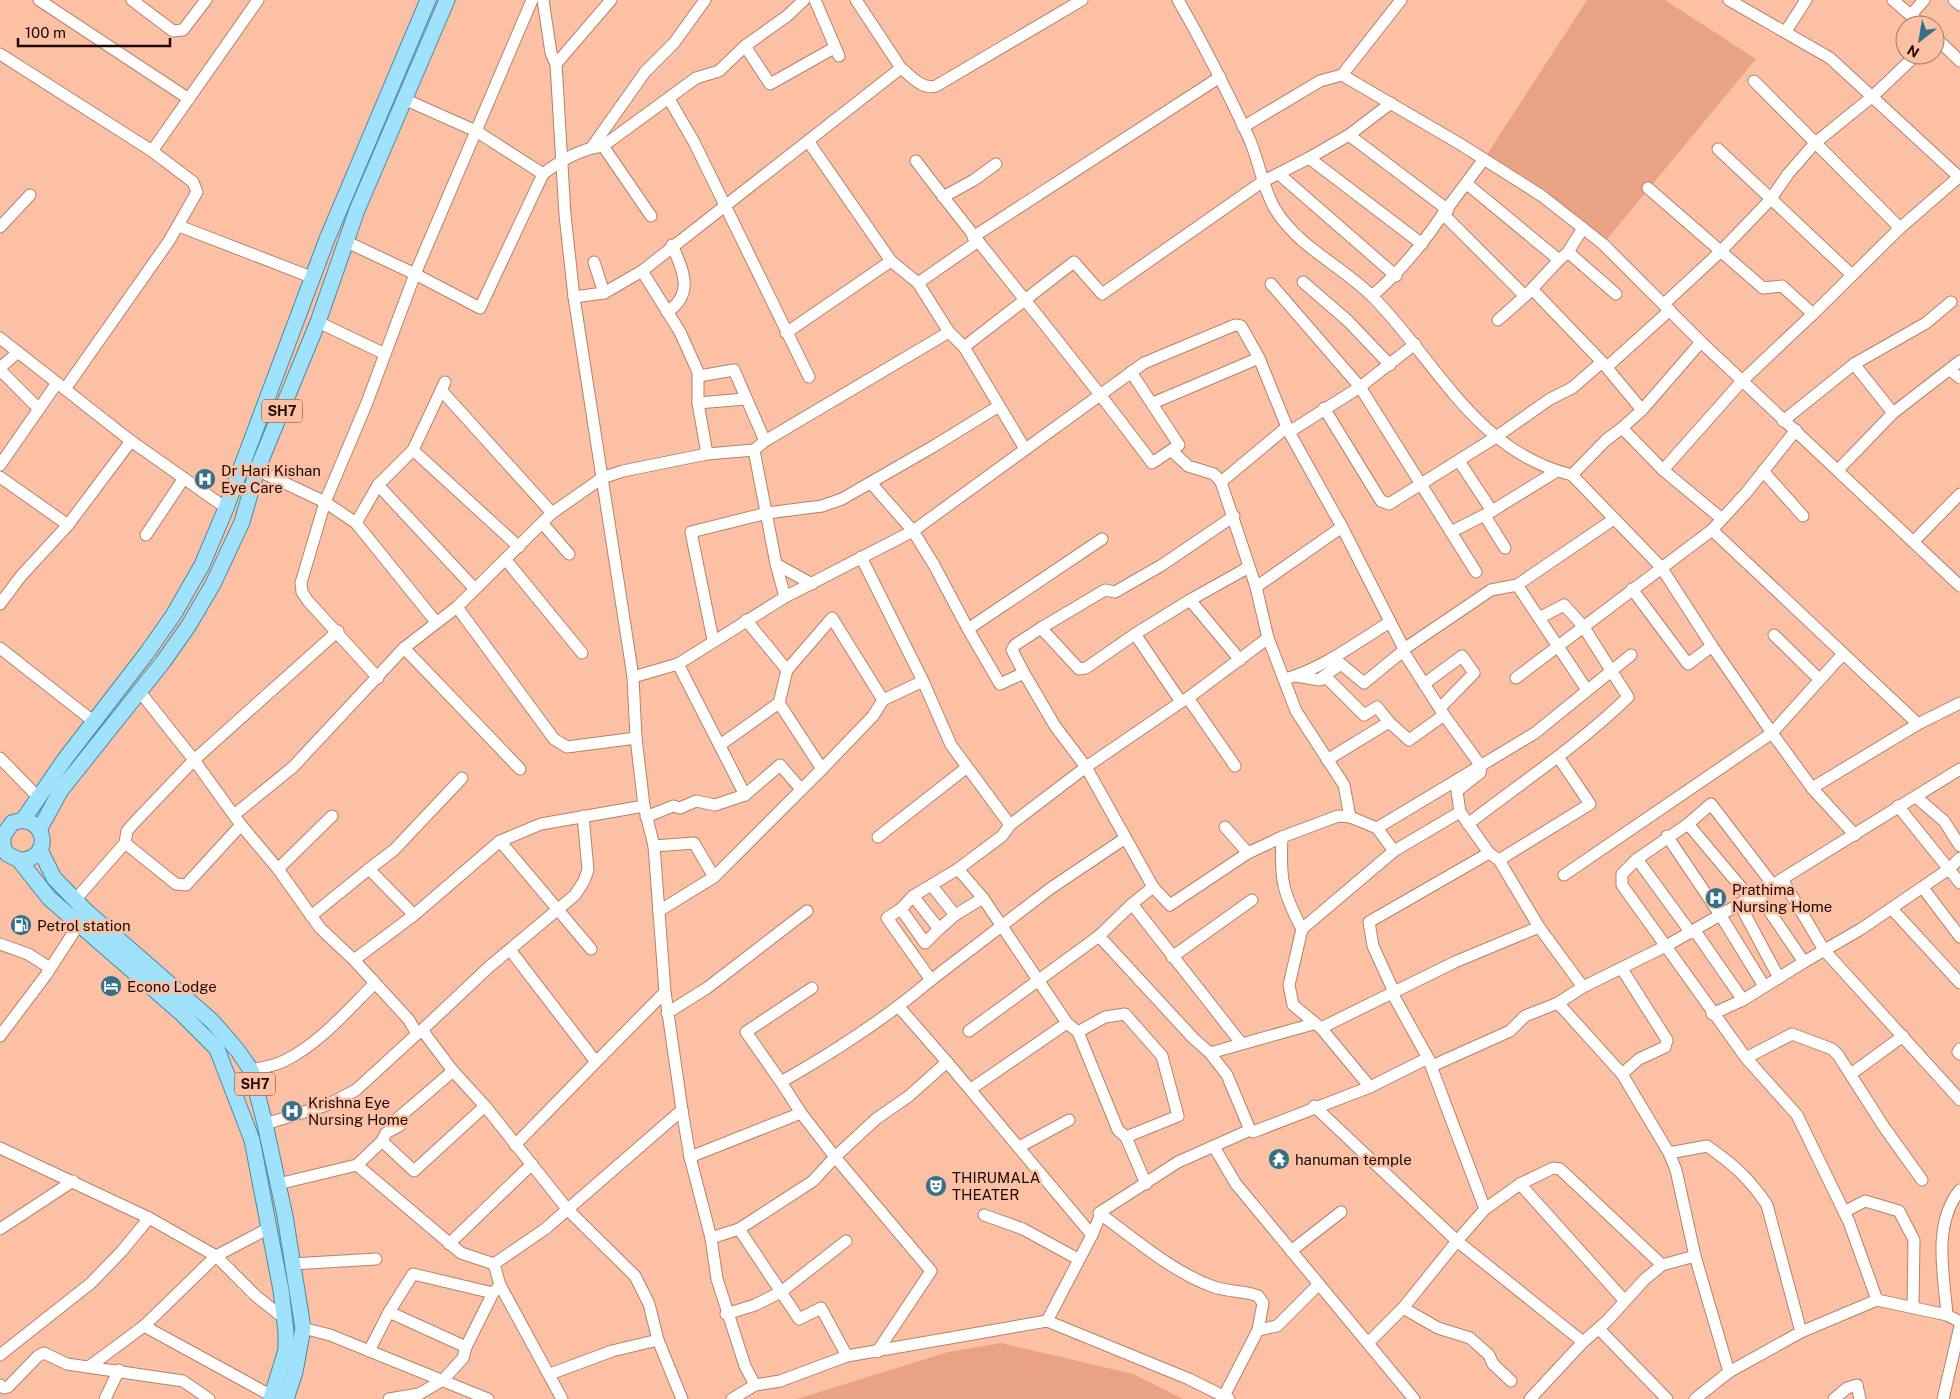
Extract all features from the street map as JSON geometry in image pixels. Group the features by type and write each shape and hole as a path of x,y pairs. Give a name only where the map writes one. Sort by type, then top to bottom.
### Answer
{"main road":[{"name":"SH7","path":"23,820 93,721 126,681 174,614 202,565 226,508 312,277 428,0"},
{"name":"SH7","path":"276,1398 295,1372 303,1328 278,1184 251,1070 238,1051 212,1021 75,900 54,878 40,850 42,844 40,830 61,790 140,692 189,625 213,584 242,522 257,470 318,322 345,241 447,0"},
{"path":"40,830 33,823 23,820 4,826 2,836 6,853 31,858 40,850"},
{"name":"SH7","path":"6,853 38,887 181,1013 217,1049 252,1140 285,1319 286,1350 276,1398"}],"street":[{"path":"39,0 189,99"},
{"path":"132,0 172,31 184,30 206,0"},
{"path":"152,151 258,0"},
{"path":"378,678 338,631 308,600 302,592 301,583 325,502 366,405 415,274 532,0"},
{"path":"556,64 611,0"},
{"path":"598,146 645,72 674,43 704,0"},
{"path":"345,241 415,274 480,308 543,174 562,159 598,146 669,99 696,78 719,71 744,46 787,16 804,0"},
{"path":"744,46 770,84 837,52 815,0"},
{"path":"856,0 901,68 923,86 929,88 936,86 1082,0"},
{"path":"1178,0 1207,49 1250,140 1262,182 1276,210 1299,237 1372,296 1415,344 1470,414 1510,448 1557,471 1572,475 1661,567 1712,646 1772,733 1812,788 1855,835"},
{"path":"1663,470 1742,381 1900,228 1960,177 1830,58 1786,31 1729,0"},
{"path":"1786,31 1806,0"},
{"path":"1893,0 1911,15 1924,0"},
{"path":"1954,0 1960,5"},
{"path":"544,1 551,54 556,64 565,215 574,297 633,677 636,738 645,811 654,846 667,1013 690,1157 711,1238 717,1280 726,1314 745,1366 755,1385"},
{"path":"1243,127 1320,82 1342,75 1397,2"},
{"path":"1945,47 1960,61"},
{"path":"0,54 152,151 194,182 197,192 174,234 61,386 39,408 0,465"},
{"path":"1324,408 1381,502 1389,504 1423,484 1496,437 1550,399 1572,388 1604,364 1667,307 1770,200 1788,174 1816,143 1873,96 1906,65"},
{"path":"574,297 604,293 642,271 672,245 901,68"},
{"path":"1342,75 1542,196 1603,244 1701,342 1960,586"},
{"path":"918,284 975,239 1220,77"},
{"path":"1754,81 1900,228"},
{"path":"404,99 476,130 543,174"},
{"path":"669,99 694,142 809,377"},
{"path":"964,347 1074,262 1102,294 1262,182 1349,135 1391,103"},
{"path":"1349,135 1445,212 1604,364 1642,410"},
{"path":"808,141 891,261 918,284 950,332 964,347 1025,449"},
{"path":"598,146 651,216"},
{"path":"1718,149 1770,200 1852,275"},
{"path":"1309,158 1422,244"},
{"path":"1372,296 1396,276 1484,160"},
{"path":"916,161 975,239 1025,298 1101,394 1152,463 1179,445 1131,372"},
{"path":"943,197 974,180 996,164"},
{"path":"1279,174 1396,276"},
{"path":"1467,184 1616,294"},
{"path":"1648,188 1763,288 1782,286 1813,314"},
{"path":"0,226 30,195"},
{"path":"1498,320 1564,256 1583,228"},
{"path":"174,234 312,277"},
{"path":"667,312 676,306 685,290 682,268 672,245"},
{"path":"786,333 891,261"},
{"path":"594,262 604,293"},
{"path":"642,271 680,332 699,376 698,403 707,454"},
{"path":"1302,282 1348,321 1390,365"},
{"path":"1270,284 1360,387 1423,484 1476,572"},
{"path":"1784,421 1854,364 1926,323 1951,302"},
{"path":"318,322 385,354"},
{"path":"633,677 678,664 713,640 785,597 913,531 1144,363 1236,325 1241,326 1245,330 1259,358 1288,430 1342,527 1403,650 1442,711 1481,766 1480,773 1457,792 1460,812 1488,853 1499,860 1539,927 1583,987"},
{"path":"234,815 287,772 378,678 404,648 456,607 543,524 552,513 602,478 623,471 707,454 754,450 765,441 950,332"},
{"path":"0,338 131,441 226,508"},
{"path":"1572,475 1606,440 1642,410 1701,342"},
{"path":"1221,482 1288,430 1360,387 1415,344"},
{"path":"17,353 0,369 39,408"},
{"path":"1153,403 1259,358"},
{"path":"1838,470 1893,413 1960,361"},
{"path":"1854,364 1893,413"},
{"path":"699,376 734,370 745,400 765,441"},
{"path":"1950,370 1960,378"},
{"path":"356,523 378,485 413,450 443,386 552,513"},
{"path":"698,403 745,400"},
{"path":"713,640 691,532 767,513 822,506 872,483 999,406"},
{"path":"1622,428 1663,470 1722,519"},
{"path":"1516,678 1712,530 1763,472 1796,430"},
{"path":"0,604 21,576 68,525 131,441"},
{"path":"413,450 519,547"},
{"path":"754,450 776,564 785,597"},
{"path":"1172,451 1188,466 1214,474 1221,482 1234,516 1256,587 1268,638 1290,678 1296,710 1344,785 1350,817"},
{"path":"1459,461 1489,514 1505,548"},
{"path":"257,470 325,502 356,523 436,622"},
{"path":"1451,532 1489,514 1557,471"},
{"path":"1763,472 1803,516"},
{"path":"0,477 68,525"},
{"path":"146,535 184,478"},
{"path":"872,483 913,531 934,564 968,629 1000,684 1024,673"},
{"path":"378,485 474,588"},
{"path":"1914,541 1960,494"},
{"path":"1234,516 1162,565 1115,592 1105,590 1015,645 1012,650 1055,726 1086,767 1124,840 1153,887 1170,905 1248,853 1282,837 1338,816 1350,817 1377,828 1394,851"},
{"path":"1319,680 1341,664 1364,684 1403,650 1491,590 1517,585 1614,519"},
{"path":"543,524 569,554"},
{"path":"1256,587 1342,527"},
{"path":"1712,530 1843,654 1886,691 1918,724"},
{"path":"968,629 1102,539"},
{"path":"860,557 923,681 951,745 966,768 1010,825"},
{"path":"506,560 582,653"},
{"path":"776,564 812,584"},
{"path":"1042,628 1079,669 1086,668 1190,600 1249,568"},
{"path":"1517,585 1587,690"},
{"path":"1632,589 1688,664 1712,646"},
{"path":"1190,600 1240,660"},
{"path":"1468,824 1526,778 1559,758 1628,697 1583,626 1564,605 1539,618"},
{"path":"456,607 554,739 561,745 567,747 636,738"},
{"path":"720,745 779,703 787,670 832,618 883,700"},
{"path":"746,620 787,670"},
{"path":"1290,678 1329,660 1390,622"},
{"path":"75,900 125,843 127,831 194,760 338,631"},
{"path":"1136,634 1234,766"},
{"path":"1774,635 1818,679"},
{"path":"932,980 887,918 901,909 913,896 958,869 1002,836 1010,825 1086,767 1184,700 1268,638"},
{"path":"0,648 93,721"},
{"path":"404,648 520,769"},
{"path":"1564,875 1772,733 1818,679 1843,654"},
{"path":"1377,828 1535,733 1631,655"},
{"path":"1290,678 1319,680 1327,678 1364,715 1377,707 1389,722 1409,740 1442,711 1474,674 1462,656 1424,684"},
{"path":"678,664 745,795"},
{"path":"659,911 714,877 800,788 822,769 872,716 883,700 923,681"},
{"path":"140,692 194,760 241,825 278,869 320,928 354,960 485,1106 568,1210 635,1276 649,1304 658,1340 682,1399"},
{"path":"779,703 822,769"},
{"path":"1812,788 1918,724 1960,703"},
{"path":"1328,760 1352,743 1389,722"},
{"path":"0,758 39,798"},
{"path":"1499,860 1590,804 1559,758"},
{"path":"354,960 414,915 500,841 541,824 583,816 645,811 673,806 680,808 696,801 715,805 745,795 780,765 800,788"},
{"path":"878,837 966,768"},
{"path":"1488,853 1370,922 1373,946 1393,992 1432,1066 1510,1031 1525,1016 1558,1003 1583,987 1693,932 1754,897 1960,769"},
{"path":"311,916 394,850 462,778"},
{"path":"1916,797 1944,821 1960,846"},
{"path":"1877,1300 1844,1212 1797,1115 1746,1058 1712,1014 1622,885 1622,874 1637,859 1667,836 1688,824 1711,804 1778,882 1824,950 1960,1100"},
{"path":"1898,806 1960,883"},
{"path":"1370,1086 1317,1026 1293,1005 1289,984 1302,928 1394,851 1460,812"},
{"path":"278,869 332,816"},
{"path":"265,1124 327,1105 356,1090 490,966 575,895 588,870 583,816"},
{"path":"1688,824 1754,897 1804,962"},
{"path":"125,843 176,884 186,885 241,825"},
{"path":"1225,826 1248,853"},
{"path":"1667,836 1721,916 1764,986"},
{"path":"1282,837 1281,871 1286,899 1302,928"},
{"path":"782,1082 828,1055 899,1007 1051,888 1124,840"},
{"path":"500,841 591,949"},
{"path":"654,846 694,843 714,877"},
{"path":"1712,1014 1744,1000 1892,909 1949,869 1960,858"},
{"path":"1637,859 1744,1000"},
{"path":"369,869 414,915"},
{"path":"958,869 983,898 1067,1023 1078,1032 1118,1130 1126,1137 1146,1184"},
{"path":"932,886 955,915"},
{"path":"969,1031 1098,936 1153,887"},
{"path":"1923,888 1960,937"},
{"path":"913,896 939,929"},
{"path":"901,909 925,942 955,915 983,898"},
{"path":"1172,957 1252,900"},
{"path":"1132,904 1241,1043"},
{"path":"1740,905 1779,978"},
{"path":"1892,909 1960,983"},
{"path":"667,1013 706,988 807,911"},
{"path":"0,1036 50,968 79,924"},
{"path":"1210,1053 1241,1043 1317,1026 1455,962 1539,927"},
{"path":"1098,936 1193,1038 1210,1053 1227,1075 1250,1130"},
{"path":"0,944 28,954 50,968"},
{"path":"510,951 596,1062"},
{"path":"1622,969 1667,1040 1665,1047 1639,1059 1622,1074"},
{"path":"251,1070 283,1062 305,1048 374,984"},
{"path":"812,988 746,1032 782,1082 801,1113 834,1157 931,1271 877,1352"},
{"path":"515,1145 665,992"},
{"path":"1558,1003 1622,1074 1669,1154 1676,1170 1695,1256 1729,1372"},
{"path":"899,1007 971,1089 1092,1235"},
{"path":"1078,1032 1105,1017 1125,1014 1162,1056 1178,1116 1126,1137"},
{"path":"971,1089 1067,1023"},
{"path":"1746,1058 1792,1034 1832,1049 1851,1074 1884,1127 1922,1180"},
{"path":"1851,1074 1903,1036"},
{"path":"1960,1050 1958,1052 1960,1054"},
{"path":"1047,1321 1092,1235 1099,1213 1124,1195 1146,1184 1178,1162 1250,1130 1253,1132 1314,1106 1370,1086 1428,1058"},
{"path":"1428,1058 1485,1209"},
{"path":"711,1238 739,1229 814,1181 834,1157 876,1119 909,1096 947,1062"},
{"path":"278,1184 357,1165 382,1141 386,1133 399,1126 397,1119 453,1071"},
{"path":"382,1141 414,1171 485,1106"},
{"path":"1314,1106 1457,1241 1583,1342"},
{"path":"494,1264 545,1229 682,1110"},
{"path":"690,1157 801,1113"},
{"path":"1019,1147 1069,1120"},
{"path":"1669,1154 1707,1146 1736,1166 1756,1188 1767,1205 1801,1332"},
{"path":"1214,1147 1236,1184 1318,1284 1369,1342 1414,1399"},
{"path":"0,1148 149,1218 216,1256 256,1296 285,1319"},
{"path":"449,1244 532,1164"},
{"path":"357,1165 461,1253 494,1264"},
{"path":"1369,1342 1402,1308 1485,1209 1520,1184 1553,1168 1560,1168 1662,1265"},
{"path":"0,1229 73,1181"},
{"path":"1520,1184 1624,1300"},
{"path":"1947,1315 1942,1229 1952,1200 1960,1190"},
{"path":"1844,1212 1865,1201 1900,1211 1914,1240 1913,1308"},
{"path":"1291,1251 1341,1212"},
{"path":"732,1399 755,1385 780,1381 847,1356 1047,1321 1189,1379 1227,1398 1258,1330 1263,1303 1258,1296 1216,1288 1196,1279 1166,1262 1099,1213"},
{"path":"984,1215 1023,1230 1078,1259"},
{"path":"0,1355 91,1283 149,1218"},
{"path":"90,1366 144,1326 216,1256 269,1228"},
{"path":"739,1229 799,1319 821,1308 847,1356"},
{"path":"726,1314 755,1305 781,1292 846,1241"},
{"path":"1530,1399 1624,1300 1662,1265 1695,1256"},
{"path":"292,1264 376,1259"},
{"path":"494,1264 496,1289 550,1374 562,1399"},
{"path":"368,1351 389,1312 413,1274 496,1289"},
{"path":"1258,1330 1276,1326 1318,1284"},
{"path":"389,1399 419,1394 443,1380 463,1358 466,1347 496,1289"},
{"path":"1695,1399 1729,1372 1801,1332 1877,1300 1947,1315 1960,1322"},
{"path":"1402,1308 1438,1328 1470,1338 1511,1381"},
{"path":"389,1312 466,1347"},
{"path":"144,1326 276,1398"},
{"path":"1943,1399 1960,1326"},
{"path":"303,1328 330,1335 488,1399"},
{"path":"1598,1329 1666,1399"},
{"path":"550,1374 612,1351 658,1340"},
{"path":"0,1385 4,1388 8,1387 38,1356 44,1353 67,1364 119,1370 183,1381 209,1399"},
{"path":"105,1399 119,1370"},
{"path":"1834,1399 1847,1388 1857,1385 1860,1399"}],"shaded area":[{"path":"1587,0 1665,0 1756,59 1603,244 1484,159"},
{"path":"1001,1343 1133,1374 1183,1399 797,1399 948,1352"}],"place":[{"name":"Dr Hari Kishan Eye Care","path":"205,479"},
{"name":"Prathima Nursing Home","path":"1716,898"},
{"name":"Petrol station","path":"21,925"},
{"name":"Econo Lodge","path":"111,986"},
{"name":"Krishna Eye Nursing Home","path":"292,1111"},
{"name":"hanuman temple","path":"1279,1159"},
{"name":"THIRUMALA THEATER","path":"936,1186"}]}
